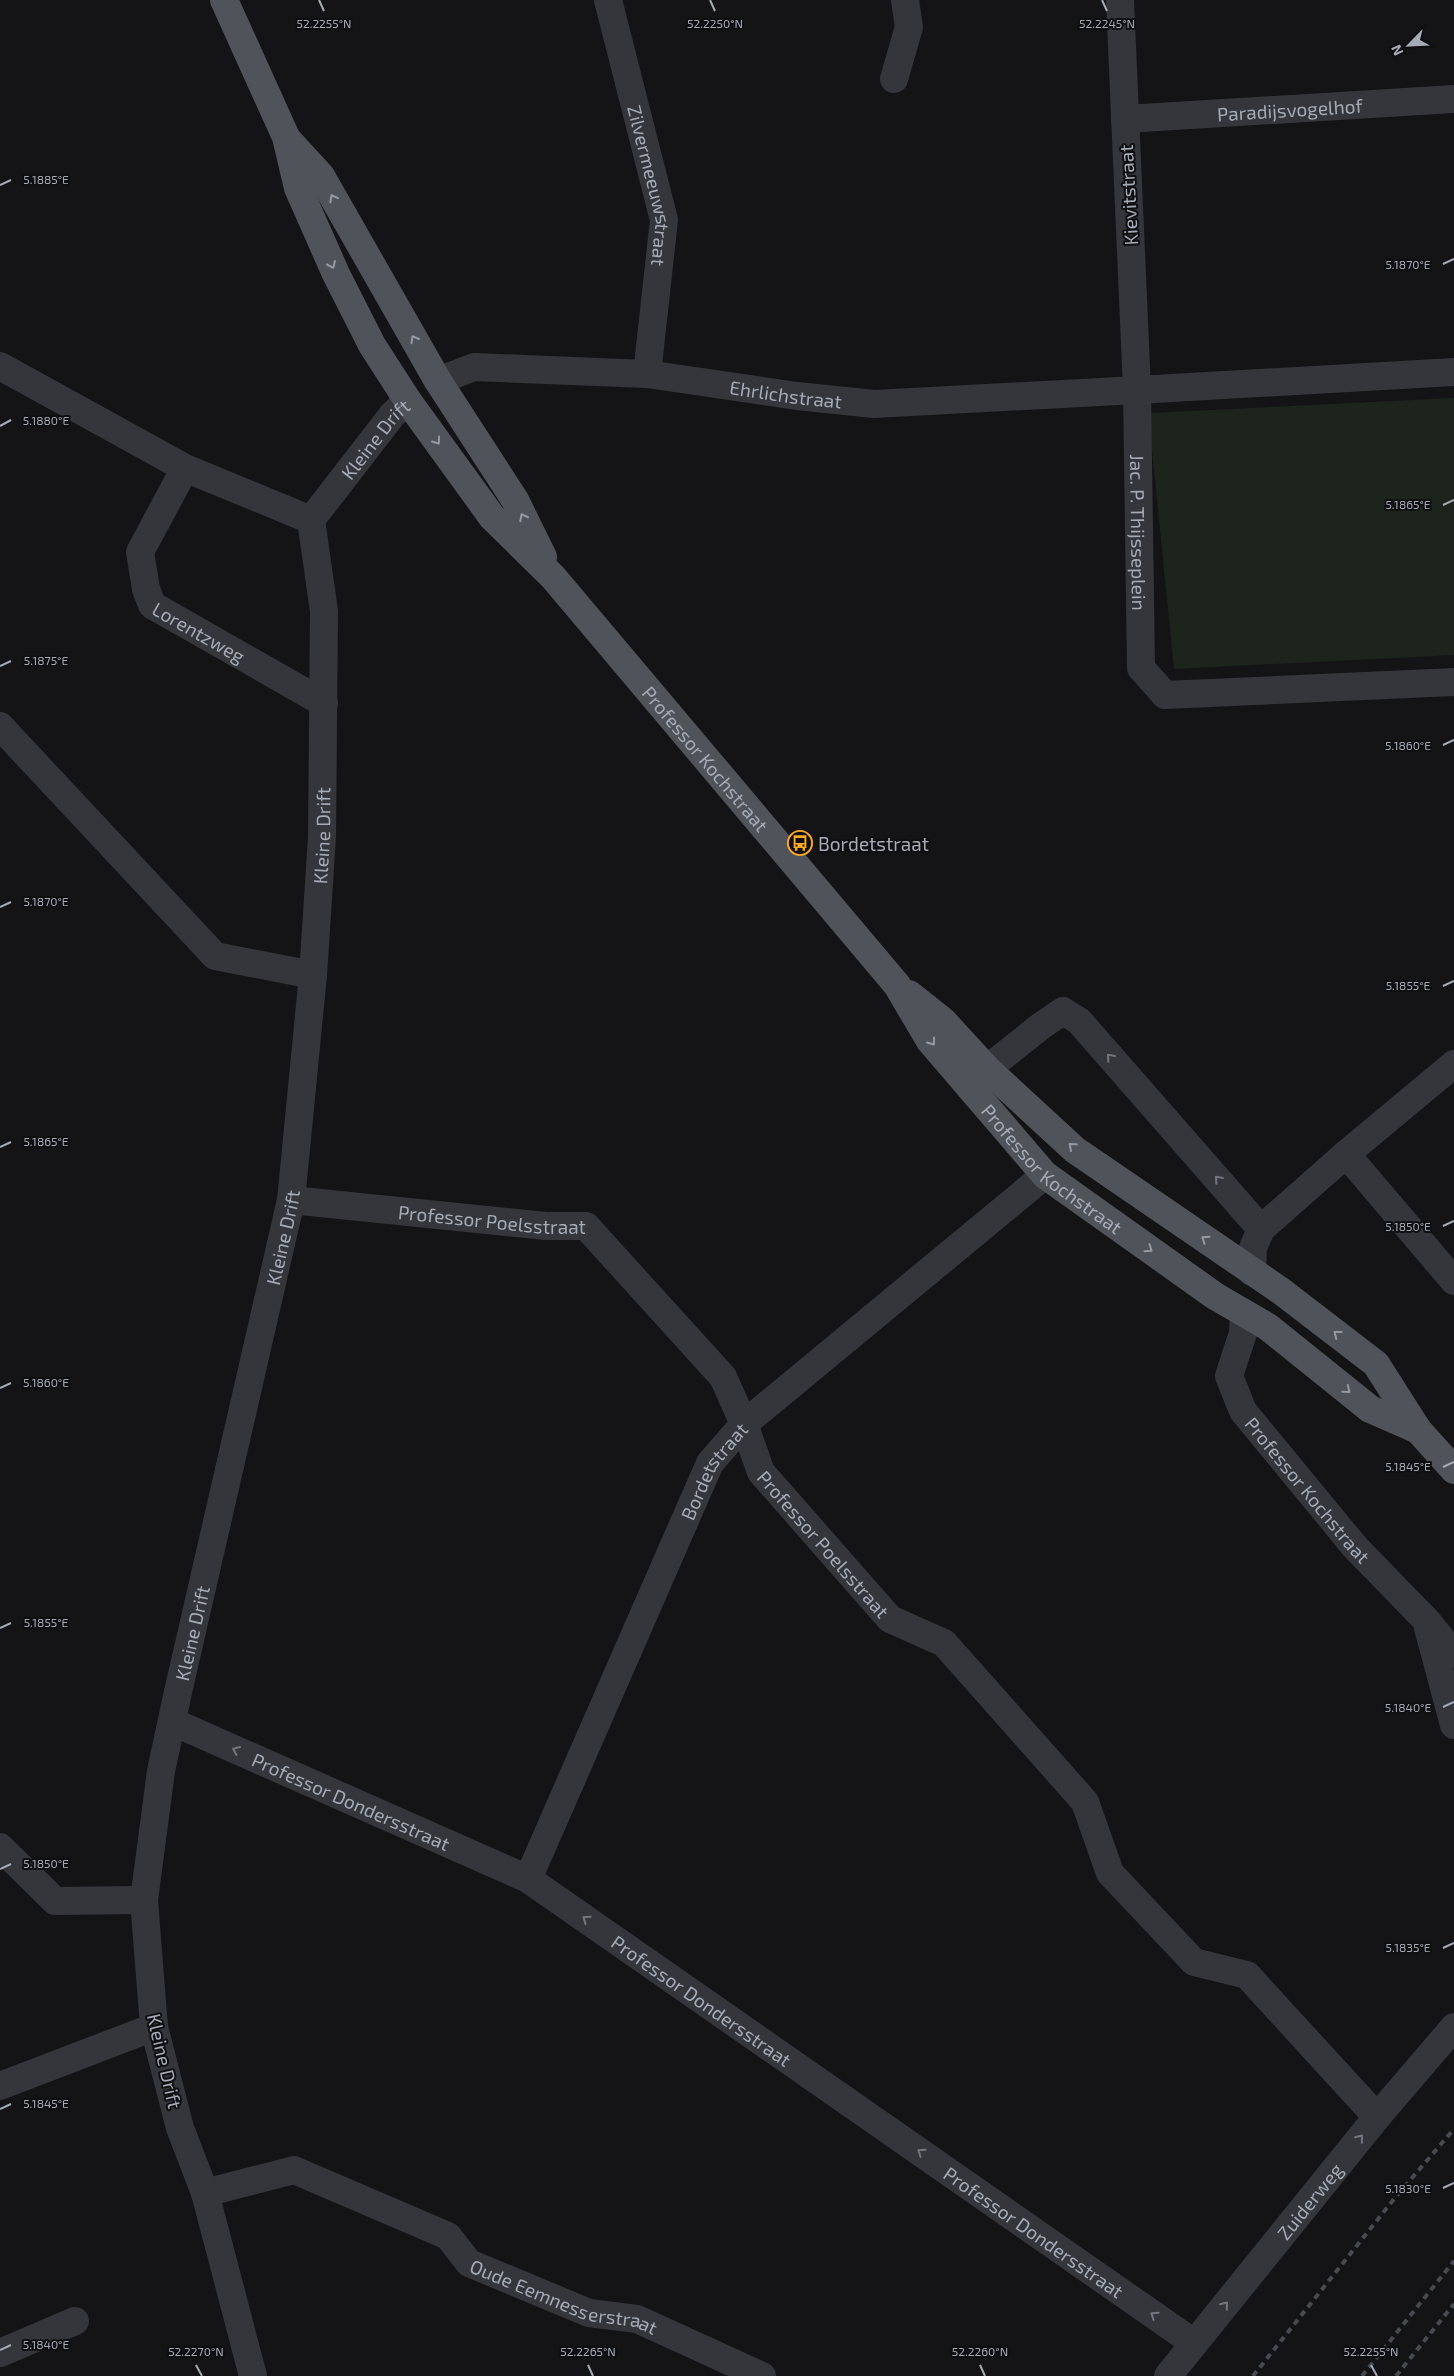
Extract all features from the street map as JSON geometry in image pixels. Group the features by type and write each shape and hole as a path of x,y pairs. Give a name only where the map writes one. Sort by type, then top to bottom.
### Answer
{"main road":[{"name":"Kleine Drift","path":"224,0 286,137 298,188 336,274 372,345 408,401"},
{"name":"Kleine Drift","path":"286,137 321,176 438,381"},
{"name":"Professor Kochstraat","path":"438,381 515,500 553,576"},
{"name":"Professor Kochstraat","path":"408,401 492,517 553,576 898,985 930,1041 1045,1175 1215,1296 1268,1327 1370,1409 1418,1430"},
{"name":"Professor Kochstraat","path":"898,985 943,1021 987,1069 1075,1150 1281,1291 1376,1364 1418,1430 1454,1470"}],"street":[{"name":"Zilvermeeuwstraat","path":"608,0 664,220 647,374"},
{"path":"894,79 910,27 906,0"},
{"name":"Kievitstraat","path":"1120,0 1137,390"},
{"name":"Paradijsvogelhof","path":"1124,119 1454,99"},
{"path":"0,366 185,468 310,520"},
{"name":"Ehrlichstraat","path":"438,381 474,367 647,374 797,396 874,404 1137,390"},
{"path":"1137,390 1454,372"},
{"name":"Jac. P. Thijsseplein","path":"1137,390 1141,668 1165,695 1454,682"},
{"name":"Kleine Drift","path":"253,2376 205,2193 180,2128 154,2027 144,1900 161,1772 291,1200 313,974 322,837 324,611 310,520 394,414 408,401"},
{"name":"Lorentzweg","path":"185,468 140,552 146,589 152,605 324,702"},
{"path":"0,726 215,956 313,974"},
{"name":"Professor Kochstraat","path":"987,1069 1063,1011 1079,1021 1261,1229"},
{"path":"1252,1272 1253,1248 1261,1229 1346,1154 1454,1064"},
{"path":"1346,1154 1454,1281"},
{"name":"Bordetstraat","path":"528,1879 710,1463 744,1424 1045,1175"},
{"name":"Professor Poelsstraat","path":"291,1200 546,1226 586,1226 723,1377 744,1424 761,1472 890,1619 944,1643 1085,1802 1110,1873 1194,1962 1247,1976 1377,2118"},
{"name":"Professor Kochstraat","path":"1244,1313 1243,1333 1229,1376 1243,1411 1355,1547 1426,1620 1454,1654"},
{"name":"Professor Kochstraat","path":"1426,1620 1454,1725"},
{"name":"Professor Dondersstraat","path":"173,1722 528,1879 1194,2343"},
{"path":"0,1847 55,1901 144,1900"},
{"path":"0,2086 154,2027"},
{"name":"Zuiderweg","path":"1168,2376 1377,2118 1454,2027"},
{"name":"Oude Eemnesserstraat","path":"205,2193 294,2170 448,2236 469,2263 589,2313 637,2318 762,2376"},
{"path":"0,2353 75,2321"}],"shaded area":[{"path":"1454,398 1454,655 1174,669 1149,421 1150,413"}],"railway":[{"path":"1253,2376 1394,2199 1454,2129"},
{"path":"1362,2376 1454,2261"},
{"path":"1396,2376 1454,2304"}],"place":[{"name":"Bordetstraat","path":"800,843"}]}
